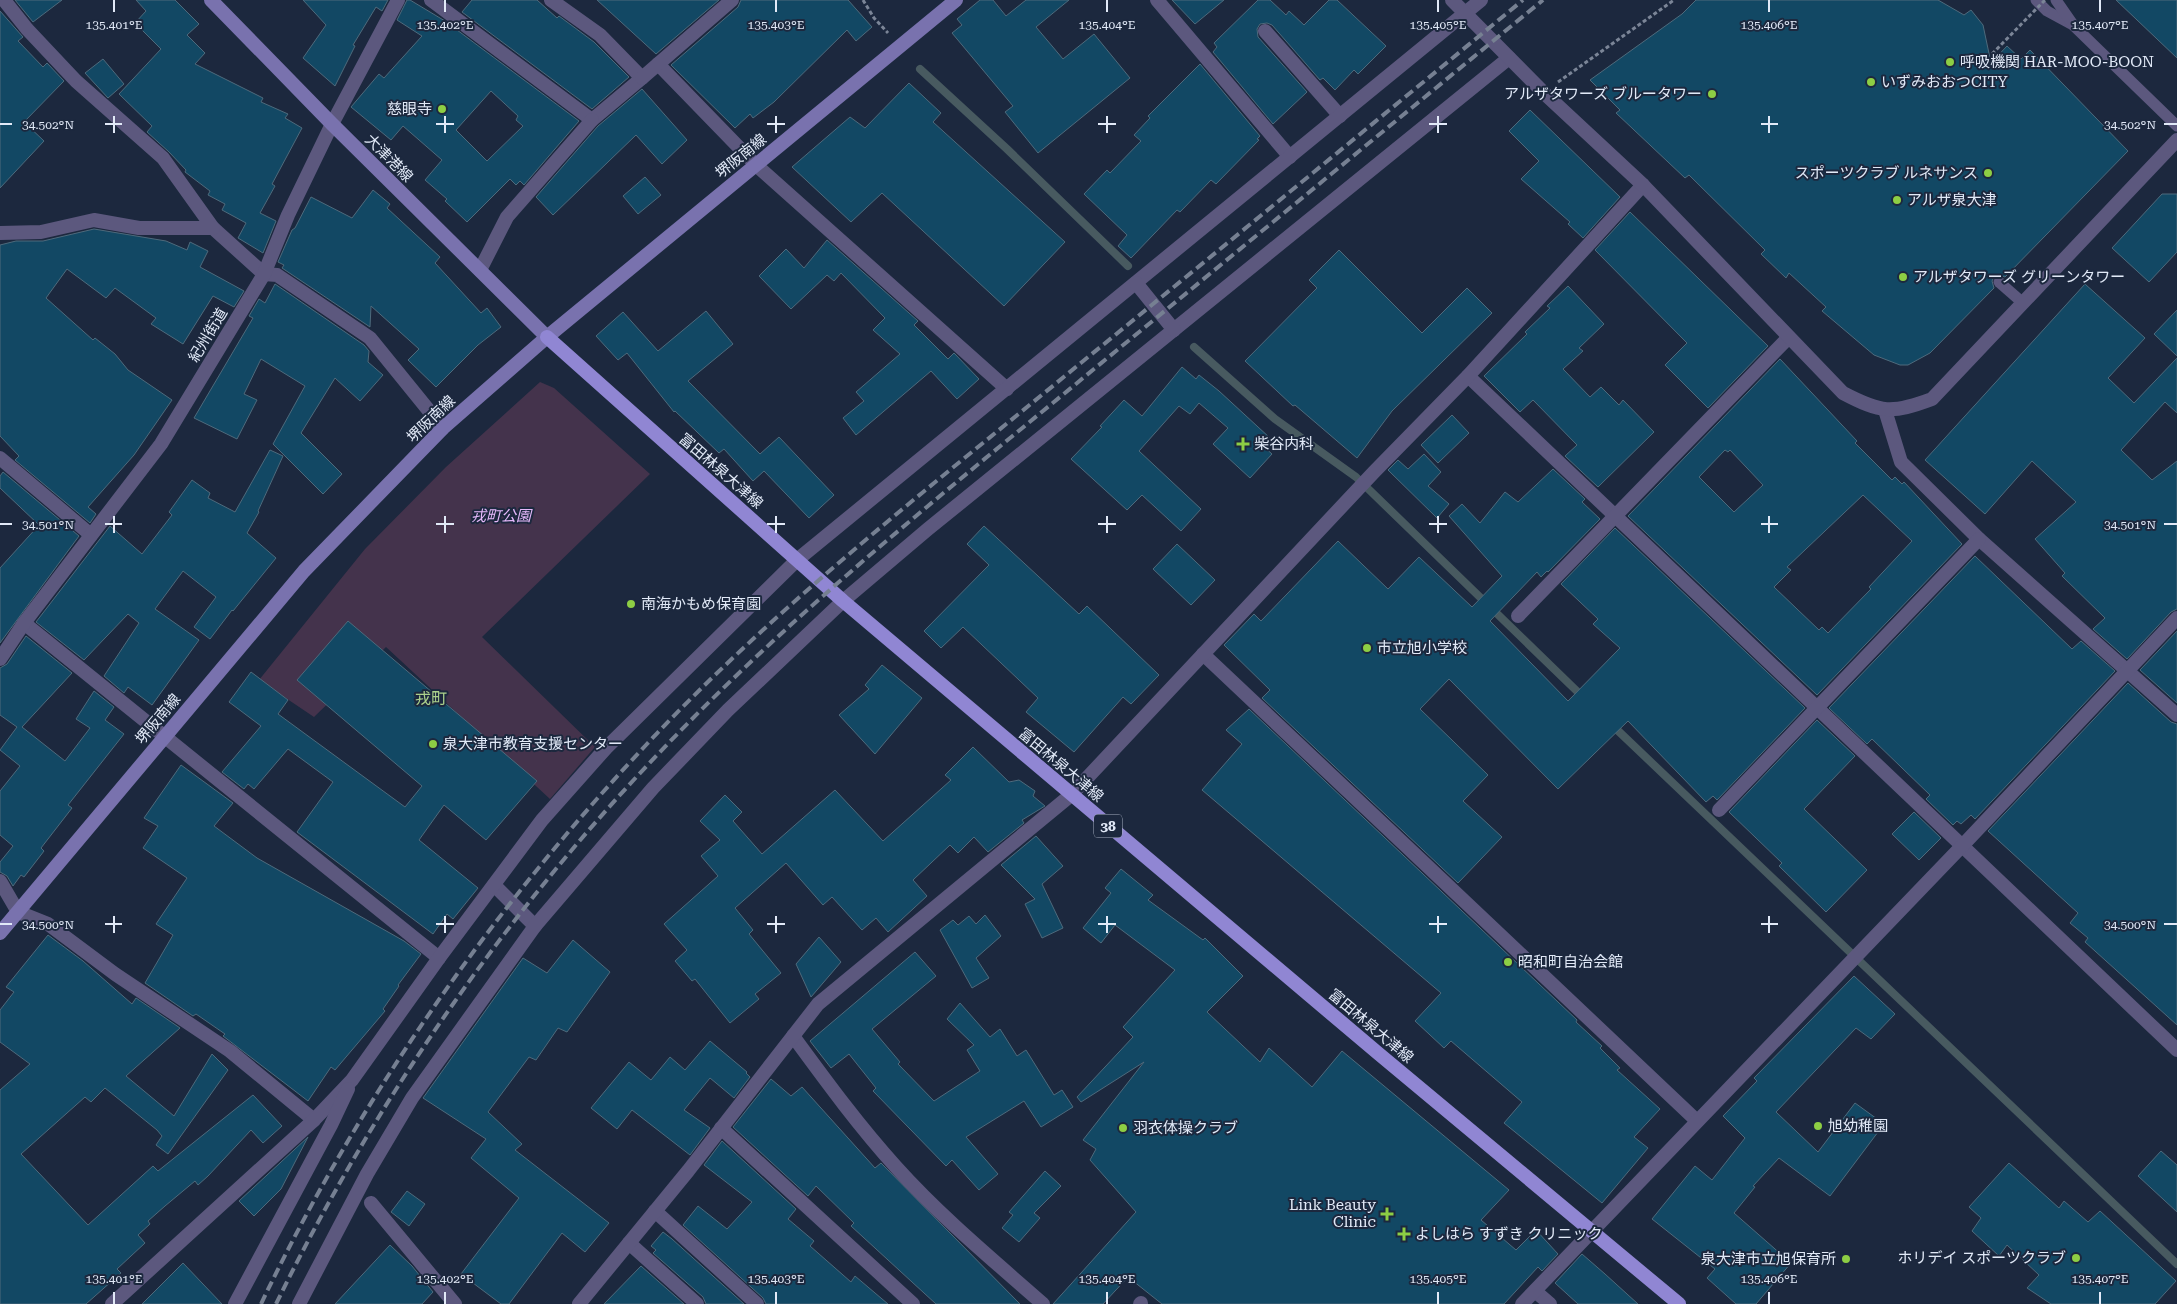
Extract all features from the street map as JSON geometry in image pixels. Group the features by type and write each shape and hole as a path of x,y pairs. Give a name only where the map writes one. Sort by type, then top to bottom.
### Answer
{"main road":[{"name":"大津港線","path":"211,0 332,124 547,337"},
{"name":"堺阪南線","path":"0,934 304,571 443,428 547,337 956,0"},
{"name":"富田林泉大津線","path":"547,337 844,601 1071,795 1679,1304"}],"street":[{"path":"4,0 27,29 76,81 163,158 213,228 264,274 277,275 370,338 443,428"},
{"name":"紀州街道","path":"0,659 24,623 161,444 264,274 288,215 332,124 398,0"},
{"path":"431,0 592,120"},
{"path":"551,0 600,35 642,78"},
{"path":"480,270 507,217 592,120 732,0"},
{"path":"1157,0 1290,157"},
{"path":"1452,0 1544,92 1643,185 1788,338 1844,393 1868,406 1884,410 1909,408 1932,399 2177,140"},
{"path":"112,1304 314,1120 352,1080 439,958 542,820 606,748 798,560 1481,0"},
{"path":"1265,31 1340,116"},
{"path":"299,1304 367,1174 412,1098 535,926 653,788 728,710 844,601 928,529 1509,58"},
{"path":"658,64 756,165 1007,389"},
{"path":"579,1304 818,1004 1071,795 1352,495 1468,376 1643,185"},
{"path":"0,233 41,232 94,220 139,228 213,228"},
{"path":"1136,283 1174,330"},
{"path":"1518,616 1614,515 1788,338"},
{"path":"1468,376 2177,1050"},
{"path":"1884,410 1901,462 1979,539 2177,715"},
{"path":"0,458 92,535"},
{"path":"1719,810 1979,539"},
{"path":"1522,1304 1963,845 2177,618"},
{"path":"24,623 439,958"},
{"path":"1203,654 1697,1121"},
{"path":"0,881 18,912 48,924 115,974 230,1051 314,1120"},
{"path":"494,885 535,926"},
{"path":"793,1036 853,1118 897,1168 944,1217 1043,1304"},
{"path":"234,1304 331,1125 352,1080"},
{"path":"721,1128 913,1304"},
{"path":"371,1203 454,1304"},
{"path":"655,1211 757,1304"},
{"path":"629,1243 697,1304"},
{"path":"1535,1291 1550,1304"}],"lane":[{"path":"2036,0 2047,11 2074,26"},
{"path":"2054,0 2074,26 2177,126"},
{"path":"1999,282 2023,303"}],"path":[{"path":"863,0 874,18 900,46"},
{"path":"1544,92 1674,0"},
{"path":"1992,54 2054,0"}],"green space":[{"name":"戎町公園","path":"540,382 554,388 650,474 482,637 595,747 550,799 386,647 314,717 259,680 365,549 446,467"}],"building":[{"path":"15,0 62,0 33,22"},
{"path":"136,0 175,0 199,24 187,35 205,53 195,64 263,98 261,102 288,114 285,118 302,128 272,184 275,186 260,213 276,221 263,253 238,238 246,223 222,210 225,204 208,195 210,191 185,172 186,170 169,152 147,132 152,126 119,94 161,49 135,23 146,11"},
{"path":"303,0 388,0 382,11 376,7 353,45 355,46 335,86 303,58 326,25"},
{"path":"407,0 410,0 445,21 579,121 524,185 520,181 516,185 510,179 467,222 445,201 447,199 425,180 442,160 403,126 391,140 351,107 379,74 384,78 422,36 397,20","holes":["491,91 518,116 516,120 523,126 487,161 456,130"]},
{"path":"472,0 537,0 557,18 559,16 594,42 629,77 592,109 462,12"},
{"path":"597,0 719,0 656,54"},
{"path":"741,0 848,0 872,27 856,41 847,30 774,102 753,118 750,114 735,128 671,65 738,7"},
{"path":"980,0 993,0 1006,16 1026,0 1069,0 1036,27 1063,59 1094,34 1130,78 1038,153 1005,112 1013,106 952,33 962,25 957,19"},
{"path":"1172,0 1224,0 1195,24"},
{"path":"1258,0 1270,0 1286,15 1289,11 1304,25 1329,0 1337,0 1386,46 1358,74 1354,70 1335,90 1323,78 1320,80 1272,25 1267,23 1260,24 1257,29 1258,37 1307,92 1273,124 1213,52 1217,47 1214,43"},
{"name":"アルザ泉大津","path":"1696,0 1938,0 1964,15 1971,10 1983,25 1991,63 2007,46 2021,59 2030,50 2128,151 2005,277 2000,275 1994,277 1992,281 1994,288 1930,353 1908,365 1900,365 1874,355 1822,311 1826,307 1789,273 1786,278 1761,254 1765,250 1689,175 1685,178 1616,113 1620,110 1590,80 1682,14"},
{"path":"2116,0 2177,0 2177,58"},
{"path":"0,11 23,37 18,41 43,67 47,63 64,81 24,122 44,141 0,188"},
{"path":"103,59 124,84 108,98 85,73"},
{"path":"1200,64 1260,136 1257,139 1259,140 1216,184 1211,180 1180,212 1177,210 1131,258 1118,246 1127,235 1084,194 1107,170 1110,173 1141,141 1134,135 1150,118 1148,116"},
{"path":"909,83 941,113 933,122 1065,242 1004,306 882,193 851,222 792,167 850,117 865,128"},
{"path":"642,89 687,140 662,164 636,135 553,215 536,197 598,126"},
{"path":"1530,110 1620,197 1583,238 1568,224 1570,222 1521,179 1539,161 1509,131"},
{"path":"645,177 661,195 638,214 623,196"},
{"path":"373,190 390,204 387,208 440,257 435,263 481,313 487,308 501,327 478,345 436,387 408,360 419,349 371,306 370,327 282,268 284,265 278,262 292,230 295,228 311,197 352,218"},
{"path":"2162,194 2177,194 2177,252 2149,282 2112,248"},
{"path":"1630,212 1768,346 1708,408 1665,365 1687,343 1595,250"},
{"path":"94,229 166,241 187,250 190,242 208,251 200,267 244,291 234,307 213,296 183,344 151,324 156,318 115,288 106,298 67,269 46,298 93,340 95,338 115,354 128,370 172,400 134,455 88,507 96,514 90,523 15,460 19,456 0,436 0,245 16,241 43,241"},
{"path":"827,240 918,321 914,325 948,359 954,353 979,379 957,399 931,371 856,435 843,418 864,401 856,392 900,354 873,330 885,318 841,273 834,281 827,275 791,309 759,276 786,249 804,268"},
{"path":"1339,250 1422,333 1467,288 1492,313 1392,411 1357,458 1295,405 1293,406 1245,361 1317,288 1309,280"},
{"path":"275,284 364,345 369,351 368,362 383,375 360,401 335,378 301,433 342,474 323,494 273,444 305,386 261,359 244,394 257,400 237,439 194,418 253,318 249,316 259,299 265,303"},
{"path":"2085,284 2145,338 2108,378 2134,403 2177,358 2177,413 2165,402 2121,450 2152,480 2177,461 2177,609 2171,612 2127,659 2093,629 2105,618 2062,576 2065,573 2035,539 2076,502 2032,461 1985,514 1925,460"},
{"path":"1568,286 1604,324 1579,348 1583,351 1563,369 1590,397 1601,387 1619,405 1623,400 1654,432 1598,487 1565,456 1577,445 1533,400 1520,412 1484,376 1527,334 1525,332 1550,308 1547,306"},
{"path":"2177,310 2177,356 2154,334"},
{"path":"706,311 733,344 688,381 760,454 779,437 834,495 809,518 764,471 753,481 724,449 719,453 674,412 627,353 618,360 596,336 623,312 658,351"},
{"path":"1780,359 1857,441 1855,443 1892,480 1895,477 1902,484 1904,482 1962,544 1817,695 1628,516","holes":["1725,450 1728,452 1730,450 1763,485 1734,512 1699,477","1863,495 1912,541 1869,587 1871,589 1828,633 1822,627 1819,630 1774,587 1791,570 1787,567"]},
{"path":"1182,367 1196,379 1199,375 1219,391 1270,438 1263,446 1272,454 1250,478 1213,444 1228,428 1199,403 1190,414 1179,406 1139,451 1201,509 1181,531 1142,495 1127,510 1071,459 1102,427 1100,426 1124,400 1142,416"},
{"path":"1452,415 1469,433 1438,463 1421,445"},
{"path":"270,450 283,456 259,512 247,533 276,558 210,639 194,627 216,597 183,571 155,609 199,640 152,705 128,687 124,693 104,676 139,623 128,614 84,660 36,622 110,526 142,554 172,515 169,512 192,480 210,493 208,498 235,512"},
{"path":"1424,454 1441,472 1428,486 1449,504 1437,518 1388,470 1398,460 1408,469"},
{"path":"1553,469 1585,499 1582,502 1600,519 1548,572 1541,577 1537,572 1490,621 1568,701 1620,648 1593,624 1598,619 1561,584 1615,528 1805,708 1717,800 1713,796 1706,802 1628,721 1558,789 1449,679 1420,709 1488,775 1463,801 1502,837 1458,883 1262,698 1270,690 1224,645 1254,614 1261,621 1338,541 1388,589 1419,557 1472,607 1502,576 1449,516 1462,504 1480,523 1505,492 1518,502"},
{"path":"3,472 79,536 0,643 0,568 39,525 0,488 0,476"},
{"path":"984,526 1079,614 1087,606 1159,675 1131,704 1123,697 1074,752 1026,712 1038,698 963,627 941,648 924,631 989,565 967,544"},
{"path":"1177,544 1215,580 1191,605 1153,569"},
{"path":"1975,556 2072,649 2081,641 2115,671 1975,819 1971,815 1961,824 1957,821 1953,825 1926,799 1930,795 1872,739 1867,744 1829,708"},
{"path":"348,621 537,781 486,840 444,805 419,840 478,888 453,919 447,914 433,934 297,832 333,782 288,749 254,789 248,784 244,789 222,772 261,726 229,702 251,672 288,700 278,714 405,807 422,786 297,680"},
{"path":"2177,631 2177,703 2140,670"},
{"path":"26,636 72,673 22,727 65,761 90,728 76,719 94,691 114,707 105,720 124,734 68,805 72,808 41,848 44,851 24,877 21,875 13,886 7,876 0,872 0,862 13,846 0,835 0,791 20,766 0,750 17,727 0,715 0,668 7,664"},
{"path":"882,665 922,698 875,754 839,715 869,689 865,685"},
{"path":"2128,683 2171,722 2177,724 2177,1025 2085,942 2088,938 2070,923 2078,913 1988,831"},
{"path":"1249,709 1577,1020 1576,1022 1602,1046 1600,1048 1620,1068 1617,1070 1660,1109 1634,1137 1648,1148 1602,1203 1504,1123 1522,1102 1451,1041 1444,1048 1415,1021 1441,993 1202,790 1242,744 1226,730"},
{"path":"1817,720 1855,756 1804,809 1867,870 1826,912 1779,866 1782,863 1729,812"},
{"path":"973,747 1009,782 1019,780 1035,791 1033,796 1045,806 1022,820 1024,823 988,852 974,837 958,853 950,845 913,880 927,896 888,932 876,918 862,930 832,897 823,905 786,863 735,908 753,930 749,934 781,973 755,994 759,999 730,1023 695,979 692,981 675,961 687,950 664,924 718,876 701,856 720,840 700,821 725,795 742,812 733,821 762,854 835,790 883,841 951,780 945,775"},
{"path":"181,765 233,803 214,826 257,858 404,941 421,954 398,985 383,1009 385,1011 335,1070 331,1067 308,1101 223,1036 225,1034 196,1014 193,1016 145,983 173,935 156,924 187,878 143,848 158,826 144,818"},
{"path":"1914,812 1941,838 1919,860 1892,834"},
{"path":"1036,836 1063,866 1042,884 1063,928 1042,938 1025,904 1035,899 1001,865"},
{"path":"1121,869 1153,895 1148,900 1203,940 1205,938 1243,976 1207,1012 1260,1062 1269,1048 1312,1087 1342,1051 1509,1190 1481,1220 1516,1250 1536,1230 1558,1254 1542,1271 1538,1267 1504,1304 1162,1304 1128,1277 1103,1304 1053,1304 1136,1212 1090,1160 1096,1149 1083,1140 1144,1062 1081,1102 1077,1097 1133,1037 1123,1027 1175,970 1115,925 1101,943 1083,928 1111,893 1105,888"},
{"path":"985,915 1001,936 976,958 989,978 972,988 940,930 953,920 958,925 969,916 976,924"},
{"path":"48,935 83,961 132,1004 136,998 180,1028 126,1076 174,1116 212,1054 228,1070 168,1154 156,1145 162,1136 157,1130 105,1088 91,1102 85,1097 21,1154 88,1225 153,1166 158,1171 253,1095 282,1126 263,1143 251,1130 198,1185 195,1181 148,1221 150,1224 138,1235 145,1243 117,1269 121,1273 86,1304 0,1304 0,1090 30,1064 0,1042 0,1010 14,992 6,987"},
{"path":"819,937 841,962 811,997 796,964"},
{"path":"573,940 610,972 567,1032 558,1028 536,1060 529,1057 488,1112 522,1144 515,1150 609,1223 585,1252 562,1233 509,1304 501,1304 461,1274 519,1198 471,1158 486,1139 423,1098 523,958 547,973"},
{"path":"915,952 936,976 872,1029 900,1062 898,1064 934,1101 980,1071 967,1050 974,1045 947,1019 960,1003 990,1037 1000,1029 1017,1056 1026,1050 1054,1095 1062,1090 1073,1107 1041,1127 1024,1101 966,1137 998,1174 979,1190 952,1160 946,1166 873,1091 876,1088 849,1054 831,1068 810,1041"},
{"path":"1854,976 1895,1014 1871,1039 1856,1028 1776,1112 1818,1152 1855,1103 1884,1124 1830,1196 1779,1158 1753,1186 1755,1187 1734,1213 1791,1263 1756,1304 1736,1304 1707,1278 1715,1269 1652,1219 1695,1166 1712,1180 1745,1138 1723,1116 1757,1081 1754,1078"},
{"path":"710,1041 747,1072 750,1077 734,1098 710,1078 684,1110 710,1128 690,1155 632,1110 617,1129 591,1108 629,1062 651,1080 670,1057 685,1070"},
{"path":"771,1079 791,1096 802,1087 875,1168 881,1163 1020,1304 936,1304 851,1226 854,1223 816,1186 808,1196 733,1127"},
{"path":"308,1137 281,1189 254,1216 239,1201"},
{"path":"722,1141 796,1209 788,1219 814,1241 810,1246 851,1282 855,1276 888,1304 766,1304 763,1298 683,1225 698,1206 727,1229 752,1202 704,1165"},
{"path":"2161,1151 2177,1165 2177,1212 2138,1176"},
{"path":"2009,1163 2059,1208 2064,1201 2088,1222 2100,1211 2176,1281 2155,1304 2051,1304 2027,1288 2039,1275 2007,1245 1999,1256 1972,1231 1981,1218 1969,1207"},
{"path":"1045,1171 1061,1186 1034,1213 1040,1218 1019,1242 1002,1228 1013,1215 1009,1212"},
{"path":"407,1191 425,1204 409,1226 391,1212"},
{"path":"663,1232 744,1304 706,1304 703,1297 653,1253 656,1250 651,1246"},
{"path":"390,1245 412,1266 433,1292 422,1304 335,1304"},
{"path":"1582,1254 1638,1304 1578,1304 1555,1283"},
{"path":"183,1263 222,1304 142,1304"},
{"path":"641,1266 684,1304 604,1304"}],"waterway":[{"path":"920,69 1007,149 1128,266"},
{"path":"1194,347 1275,419 1356,477 1584,698"},
{"path":"1612,725 2177,1264"}],"railway":[{"path":"261,1304 299,1228 341,1153 385,1081 432,1010 482,940 534,873 646,745 749,643 913,500 1523,0"},
{"path":"276,1304 314,1229 355,1156 399,1084 446,1014 548,879 602,815 659,753 762,651 870,555 1543,0"}],"place":[{"name":"呼吸機関 HAR-MOO-BOON","path":"1950,62"},
{"name":"いずみおおつCITY","path":"1871,82"},
{"name":"アルザタワーズ ブルータワー","path":"1712,94"},
{"name":"慈眼寺","path":"442,109"},
{"name":"スポーツクラブ ルネサンス","path":"1988,173"},
{"name":"アルザ泉大津","path":"1897,200"},
{"name":"アルザタワーズ グリーンタワー","path":"1903,277"},
{"name":"柴谷内科","path":"1243,444"},
{"name":"南海かもめ保育園","path":"631,604"},
{"name":"市立旭小学校","path":"1367,648"},
{"name":"泉大津市教育支援センター","path":"433,744"},
{"name":"昭和町自治会館","path":"1508,962"},
{"name":"旭幼稚園","path":"1818,1126"},
{"name":"羽衣体操クラブ","path":"1123,1128"},
{"name":"Link Beauty Clinic","path":"1387,1214"},
{"name":"よしはら すずき クリニック","path":"1404,1234"},
{"name":"ホリデイ スポーツクラブ","path":"2076,1258"},
{"name":"泉大津市立旭保育所","path":"1846,1259"}],"district":[{"name":"戎町","path":"431,698"}]}
